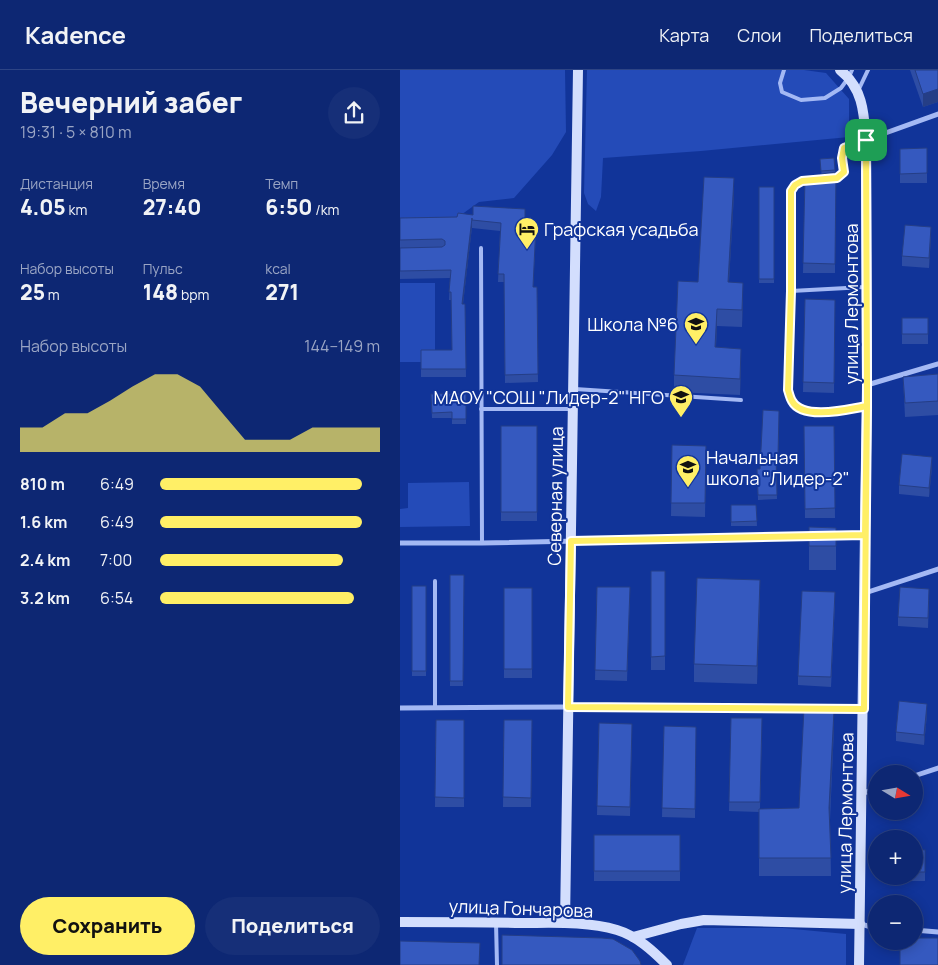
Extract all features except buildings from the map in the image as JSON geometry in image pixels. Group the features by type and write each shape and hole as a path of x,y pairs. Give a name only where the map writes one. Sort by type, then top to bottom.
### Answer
{"main road":[{"name":"Северная улица","path":"565,923 578,70"},
{"name":"улица Лермонтова","path":"840,70 850,74 858,91 864,110 866,140 867,406 859,965"},
{"path":"633,937 704,920 860,924"},
{"name":"улица Гончарова","path":"400,922 565,923 597,926 618,930 633,937 650,949 666,965"}],"street":[{"path":"866,140 938,114"},
{"path":"867,385 938,364"},
{"path":"400,543 865,535"},
{"path":"865,593 938,569"},
{"path":"400,708 864,709"},
{"path":"923,773 938,768"},
{"path":"860,794 868,792"},
{"path":"860,924 868,926"},
{"path":"923,931 938,932"}],"lane":[{"path":"784,70 780,83 782,92 801,100 825,98 841,88 850,74"},
{"path":"858,91 868,70"},
{"path":"828,179 837,178 844,172 842,158 844,148 866,140"},
{"path":"811,181 802,181 795,185 791,191 791,291 788,390 792,402 799,409 818,413 867,406"},
{"path":"480,248 482,543"},
{"path":"791,291 867,287"},
{"path":"573,389 742,400"},
{"path":"481,409 573,409"},
{"path":"435,582 435,708"},
{"path":"496,922 497,965"}],"shaded area":[{"path":"400,70 565,70 566,132 552,155 514,198 479,202 447,225 400,226"},
{"path":"587,70 804,70 826,73 849,99 849,137 603,158 601,197 596,211 588,204 584,193"},
{"path":"400,283 435,283 435,362 400,362"},
{"path":"469,482 470,526 400,527 400,509 408,508 408,483"},
{"path":"697,928 783,928 846,934 846,965 683,965"}],"place":[{"name":"Графская усадьба","path":"527,250"},
{"name":"Школа №6","path":"696,345"},
{"name":"МАОУ \"СОШ \"Лидер-2\" НГО","path":"681,418"},
{"name":"Начальная школа \"Лидер-2\"","path":"688,488"}],"route":[{"path":"866,140 844,148 842,158 844,172 837,178 802,181 795,185 791,191 791,291 788,390 792,402 799,409 818,413 867,406 864,709 568,707 571,541 865,535 867,406 866,140"}]}
